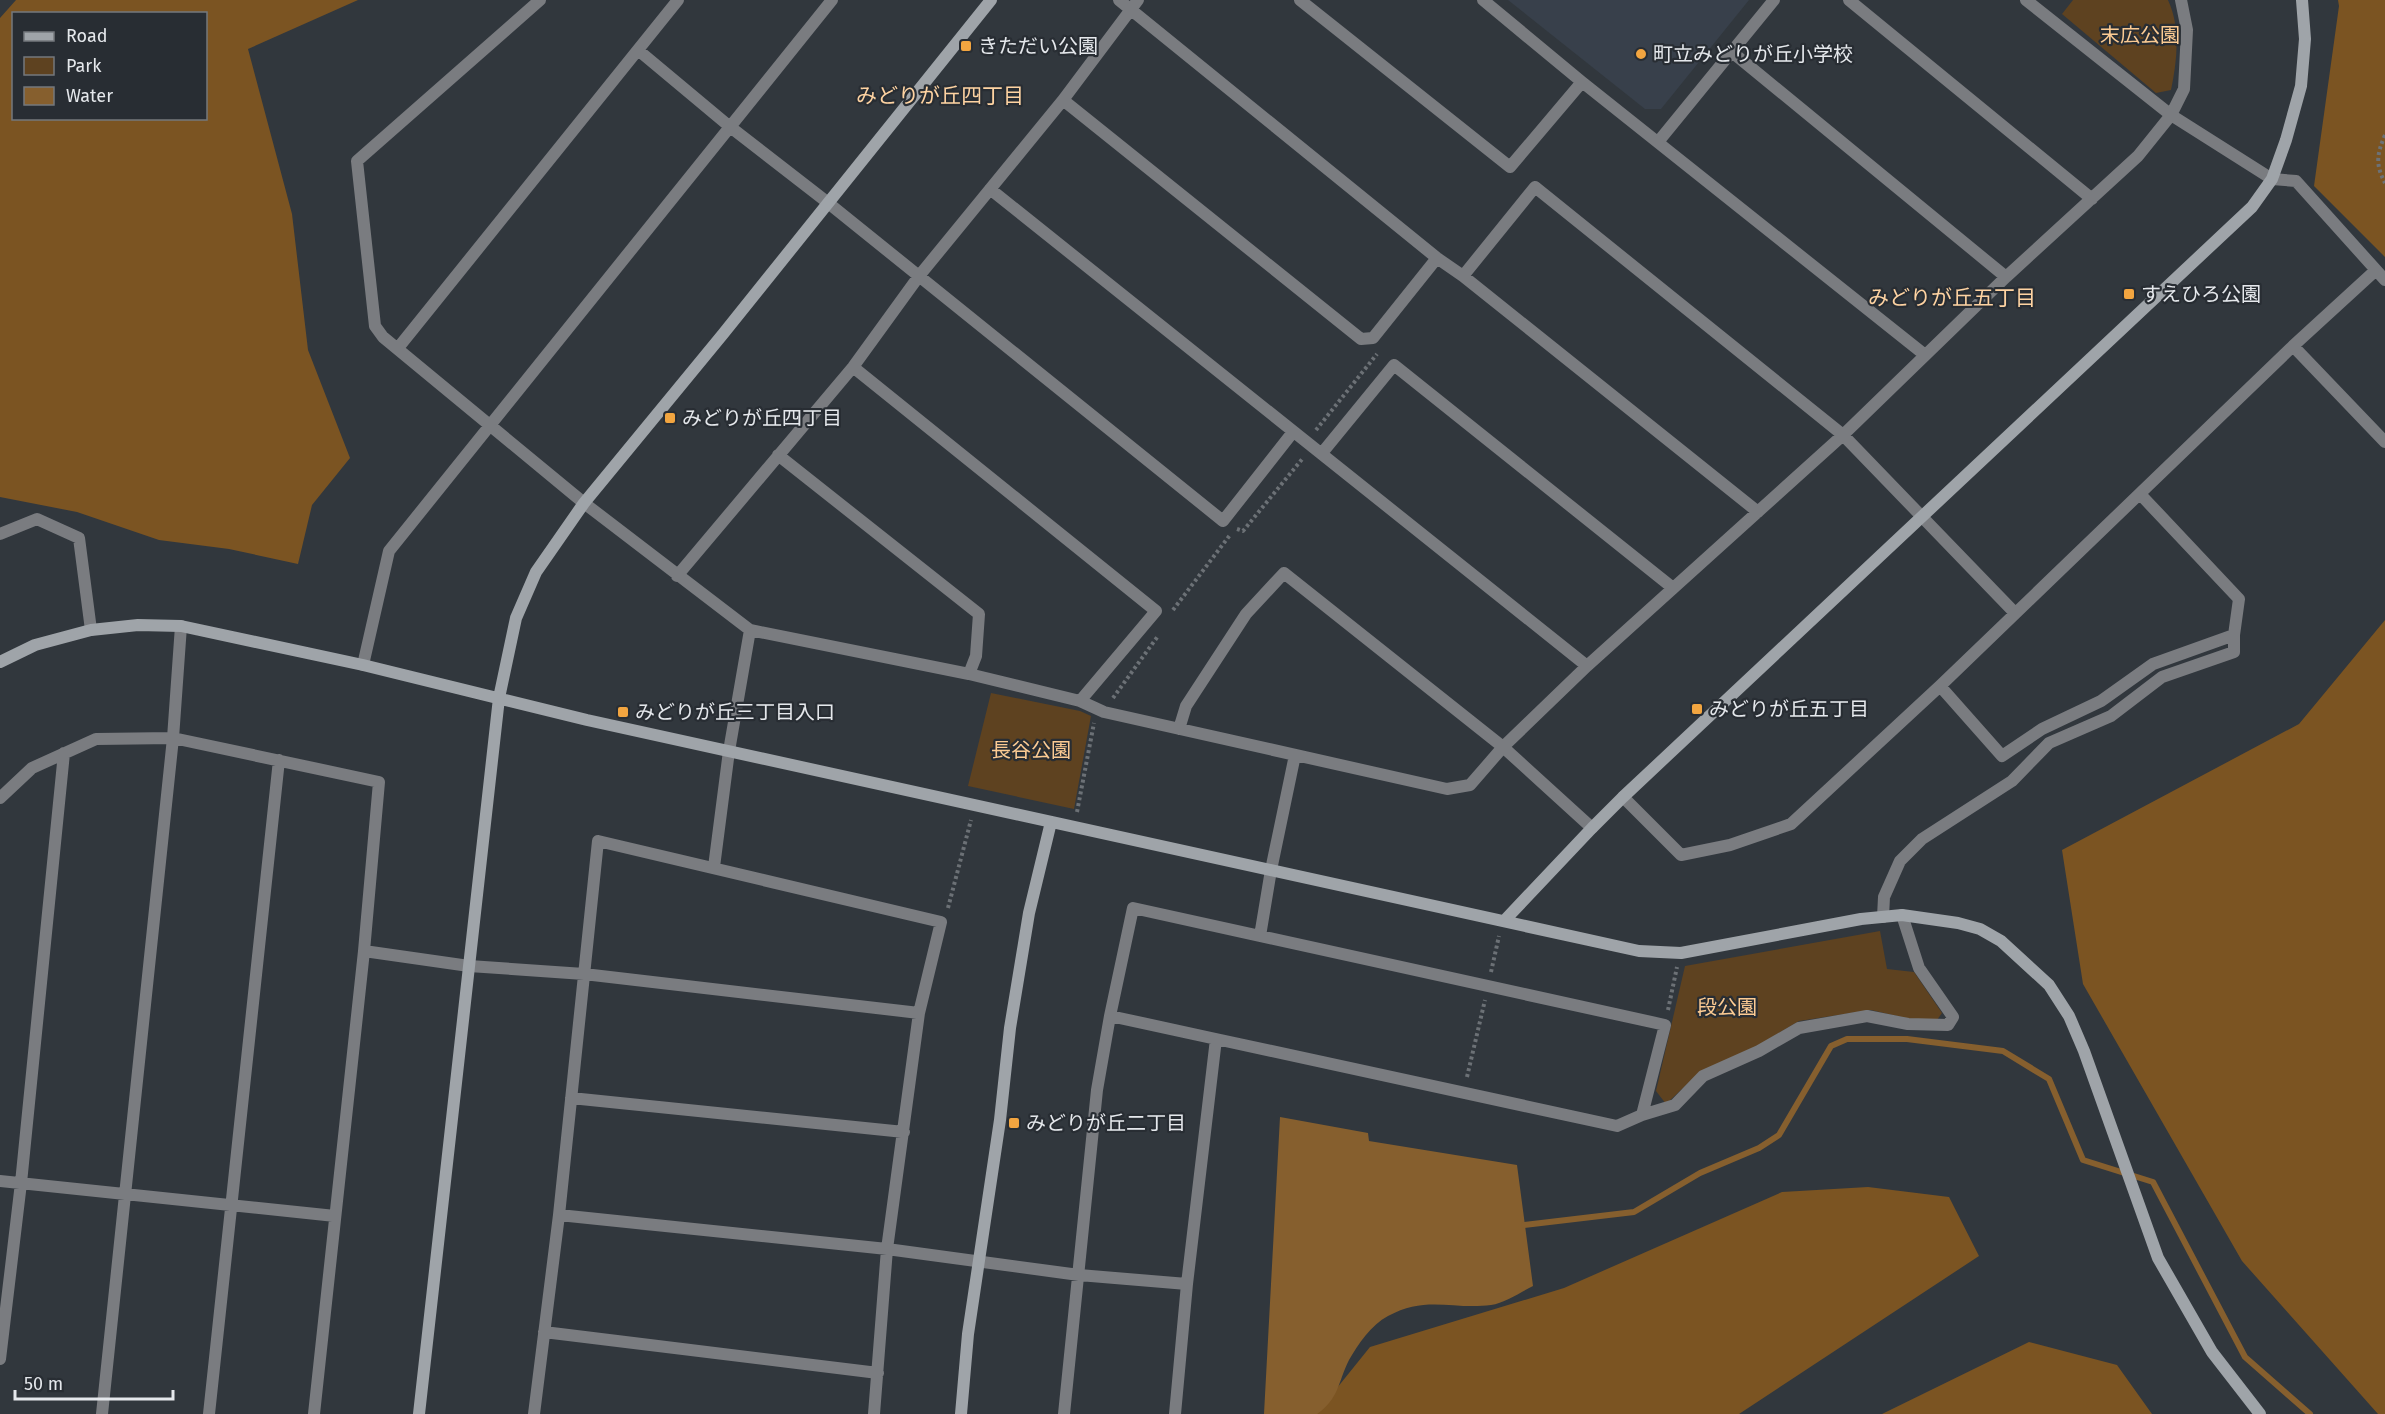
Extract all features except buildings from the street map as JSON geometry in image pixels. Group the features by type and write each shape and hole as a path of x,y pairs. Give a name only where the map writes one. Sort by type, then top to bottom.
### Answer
{"street":[{"path":"540,0 357,161 375,326 383,337 584,502 677,576 750,630 969,674 1080,701 1104,712 1447,789 1470,785 1503,747 1587,666 1842,435 2138,156 2171,115 2184,89 2187,69 2187,30 2181,0"},
{"path":"398,348 678,0"},
{"path":"363,665 389,551 832,0"},
{"path":"419,1414 499,698 516,618 536,572 584,502 723,334 991,0"},
{"path":"1119,0 1134,4 1437,258 1463,276 1758,512"},
{"path":"1300,0 1510,167 1582,82"},
{"path":"1484,0 1582,82 1925,355"},
{"path":"1658,142 1774,0"},
{"path":"1849,0 2092,200"},
{"path":"1623,797 1680,855 1740,842 1791,824 1940,686 2014,612 2293,346 2381,275 2296,181 2272,178 2171,115 2026,0"},
{"path":"1504,921 1623,797 2252,207 2272,178 2286,140 2301,86 2305,39 2302,0"},
{"path":"677,576 853,367 919,276 1063,100 1134,4"},
{"path":"638,50 729,126 827,202 1223,521 1293,432"},
{"path":"1732,52 2006,278"},
{"path":"1063,100 1361,339 1373,338 1437,258"},
{"path":"1463,276 1535,187 1842,435 2014,612"},
{"path":"990,189 1587,666"},
{"path":"2293,346 2385,442"},
{"path":"1322,453 1394,365 1673,588"},
{"path":"853,367 1156,611 1080,701"},
{"path":"778,455 979,614 976,656 969,674"},
{"path":"1882,917 1884,897 1900,861 1922,839 2012,781 2049,743 2111,716 2162,677 2234,652 2239,599 2140,494"},
{"path":"0,534 37,519 79,538 91,630"},
{"path":"1179,729 1186,706 1246,614 1284,573 1503,747 1592,828"},
{"path":"0,662 35,645 91,630 138,625 181,626 363,665 587,720 1639,951 1681,953 1861,919 1902,915 1921,916 1980,929 2001,941 2049,986 2069,1016 2084,1051 2158,1258 2212,1352 2259,1414"},
{"path":"102,1414 173,738 181,626"},
{"path":"714,867 729,751 750,630"},
{"path":"1940,686 2002,756 2042,729 2101,701 2153,664 2234,635"},
{"path":"0,798 32,768 96,739 173,738 379,782 364,951 314,1414"},
{"path":"0,1359 21,1183 64,753"},
{"path":"1260,936 1270,870 1295,755"},
{"path":"209,1414 279,760"},
{"path":"961,1414 968,1334 1025,933 1051,822"},
{"path":"534,1414 559,1215 598,841 941,922 919,1013 888,1249 874,1414"},
{"path":"1064,1414 1097,1090 1133,908 1665,1025 1642,1116"},
{"path":"1110,1016 1617,1126 1675,1105 1703,1076 1759,1051 1799,1028 1868,1016 1908,1024 1948,1025 1953,1017 1919,968 1902,915"},
{"path":"364,951 469,966 584,974 919,1013"},
{"path":"1175,1414 1187,1284 1216,1039"},
{"path":"571,1098 904,1132"},
{"path":"0,1181 334,1216"},
{"path":"559,1215 888,1249 1079,1275 1187,1284"},
{"path":"544,1332 878,1373"}],"path":[{"path":"2385,135 2377,153 2379,172 2385,183"},
{"path":"941,922 948,911 975,804"},
{"path":"1463,1092 1499,936"},
{"path":"1669,1008 1677,970"}],"shaded area":[{"path":"16,0 358,0 248,49 292,214 308,350 350,458 312,505 298,564 229,549 159,540 77,512 0,497 0,18"},
{"name":"町立みどりが丘小学校","path":"1508,0 1749,0 1661,109 1645,109"},
{"path":"2338,0 2385,0 2385,257 2314,186"},
{"path":"2385,620 2385,1414 2378,1414 2242,1261 2083,984 2062,850 2299,724"},
{"path":"1868,1187 1949,1197 1979,1256 1739,1414 1316,1414 1370,1347 1564,1288 1782,1192"},
{"path":"2029,1342 2117,1365 2152,1414 1882,1414"}],"green space":[{"name":"末広公園","path":"2073,0 2168,0 2176,33 2175,68 2171,90 2156,93 2062,14"},
{"name":"長谷公園","path":"991,693 1080,711 1091,716 1074,809 968,786"},
{"name":"段公園","path":"1880,931 1887,969 1914,972 1942,1013 1937,1020 1910,1019 1871,1010 1799,1021 1759,1045 1698,1074 1666,1104 1656,1091 1685,966"}],"water":[{"path":"1280,1117 1368,1133 1369,1141 1517,1165 1533,1286 1496,1304 1415,1306 1388,1316 1376,1324 1361,1341 1349,1360 1334,1396 1317,1414 1264,1414"}],"waterway":[{"path":"1524,1225 1634,1212 1700,1173 1759,1148 1779,1135 1831,1046 1847,1039 1907,1039 2003,1051 2049,1079 2083,1160 2153,1182 2245,1357 2310,1414"}],"place":[{"name":"きただい公園","path":"966,46"},
{"name":"町立みどりが丘小学校","path":"1641,54"},
{"name":"すえひろ公園","path":"2129,294"},
{"name":"みどりが丘四丁目","path":"670,418"},
{"name":"みどりが丘五丁目","path":"1697,709"},
{"name":"みどりが丘三丁目入口","path":"623,712"},
{"name":"みどりが丘二丁目","path":"1014,1123"}],"district":[{"name":"みどりが丘四丁目","path":"940,96"},
{"name":"みどりが丘五丁目","path":"1952,298"}]}
